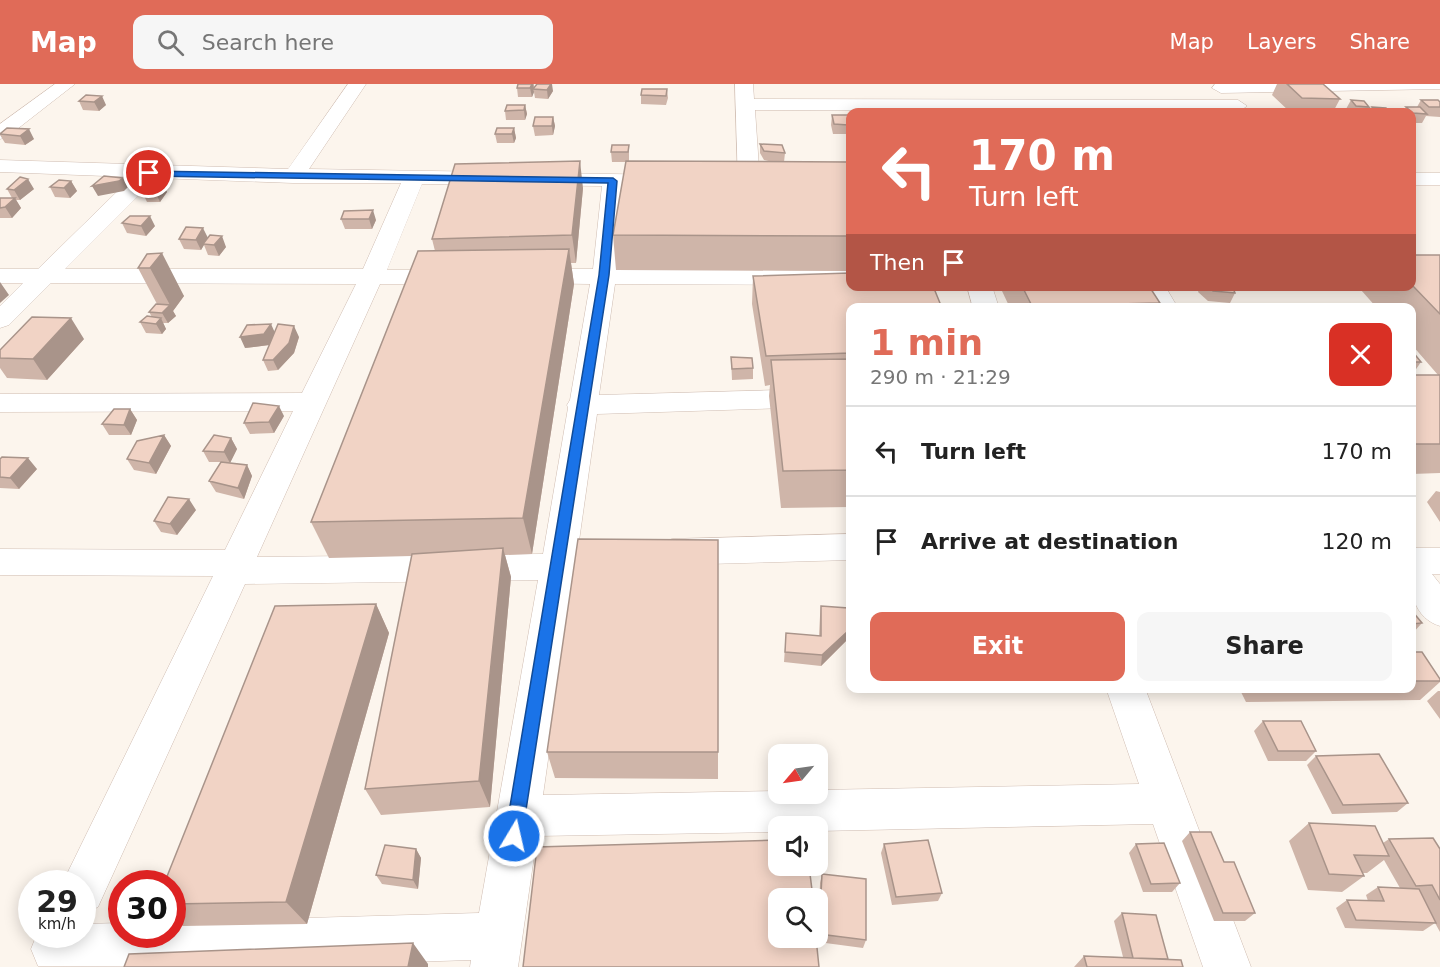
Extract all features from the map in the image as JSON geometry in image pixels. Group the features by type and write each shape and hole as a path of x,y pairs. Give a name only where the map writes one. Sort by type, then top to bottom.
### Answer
{"street":[{"path":"0,133 66,84"},
{"path":"293,177 357,84"},
{"path":"744,84 748,182"},
{"path":"880,84 886,105"},
{"path":"1081,84 1095,105"},
{"path":"1219,86 1440,84"},
{"path":"1219,86 1240,108"},
{"path":"745,104 886,105 943,108"},
{"path":"995,108 1095,105 1204,108"},
{"path":"0,166 293,177 694,182"},
{"path":"0,320 149,173"},
{"path":"92,870 371,278 413,179"},
{"path":"1424,179 1440,196"},
{"path":"55,950 496,951 604,275 613,181"},
{"path":"727,182 771,183"},
{"path":"0,276 476,277"},
{"path":"511,276 846,278"},
{"path":"582,405 846,398"},
{"path":"0,403 311,402"},
{"path":"640,553 846,547"},
{"path":"0,562 234,567 557,561 593,554"},
{"path":"1416,561 1440,561"},
{"path":"1416,578 1440,612"},
{"path":"1127,693 1227,967"},
{"path":"517,816 1167,804"}],"building":[{"path":"518,84 532,84 530,88 517,88"},
{"path":"537,84 551,84 547,90 533,89"},
{"path":"1287,84 1323,84 1340,99 1302,98"},
{"path":"642,89 667,89 666,96 641,95"},
{"path":"86,95 102,96 94,102 79,101"},
{"path":"1351,100 1364,101 1369,107 1356,106"},
{"path":"1421,100 1438,100 1440,107 1429,107"},
{"path":"507,105 525,105 524,110 505,111"},
{"path":"1420,107 1427,114 1416,113 1416,108 1407,108"},
{"path":"832,115 846,115 846,125 834,124"},
{"path":"535,117 553,117 552,126 533,126"},
{"path":"7,128 29,129 20,136 0,134"},
{"path":"497,128 514,128 512,134 495,134"},
{"path":"760,144 782,145 785,153 764,151"},
{"path":"612,145 629,145 628,152 611,152"},
{"path":"148,152 141,162 127,161 134,153"},
{"path":"580,161 572,235 432,239 455,164"},
{"path":"626,161 846,162 846,236 613,235"},
{"path":"104,176 123,178 119,181 92,186"},
{"path":"20,177 28,179 14,190 7,189"},
{"path":"59,180 71,181 64,188 50,187"},
{"path":"0,198 15,198 5,207 0,208"},
{"path":"373,210 369,219 341,219 344,211"},
{"path":"130,216 150,216 141,226 122,223"},
{"path":"186,227 203,228 196,240 179,239"},
{"path":"210,235 222,236 214,245 203,244"},
{"path":"569,249 523,518 311,522 418,251"},
{"path":"162,253 150,268 138,268 147,254"},
{"path":"1416,255 1440,255 1440,314 1416,289"},
{"path":"846,273 846,291 935,291 940,303 846,303 846,353 766,356 753,276"},
{"path":"1024,291 1152,291 1160,303 1030,303"},
{"path":"156,304 170,305 162,313 149,312"},
{"path":"147,316 161,318 156,324 140,322"},
{"path":"32,317 71,318 33,359 0,358 0,350"},
{"path":"271,324 264,334 240,337 247,325"},
{"path":"278,324 294,326 289,343 273,360 263,360"},
{"path":"731,357 752,358 753,368 732,369"},
{"path":"846,359 846,470 783,471 771,360"},
{"path":"1416,375 1440,375 1440,444 1416,444"},
{"path":"253,403 279,406 269,422 244,423"},
{"path":"114,409 130,409 124,425 102,424"},
{"path":"164,435 149,463 127,459 137,441"},
{"path":"214,435 231,438 224,452 203,451"},
{"path":"2,457 28,458 10,478 0,477"},
{"path":"221,462 247,465 238,488 209,481"},
{"path":"168,497 189,499 170,524 154,521"},
{"path":"578,539 718,540 718,752 547,752"},
{"path":"503,548 479,781 365,789 412,554"},
{"path":"376,604 286,902 186,904 186,870 170,870 275,606"},
{"path":"821,606 846,608 846,633 822,655 785,652 786,633 821,636"},
{"path":"1416,616 1422,623 1416,624"},
{"path":"1416,652 1422,652 1440,681 1416,681"},
{"path":"1263,721 1301,721 1316,751 1278,751"},
{"path":"1379,754 1408,803 1343,805 1316,756"},
{"path":"1309,823 1375,826 1389,856 1354,855 1364,876 1329,874"},
{"path":"1190,832 1211,832 1224,862 1234,862 1255,913 1223,913"},
{"path":"1433,838 1440,849 1440,900 1432,885 1416,886 1389,839"},
{"path":"768,840 768,876 810,876 812,888 768,888 768,948 817,948 819,967 523,967 537,847"},
{"path":"928,840 942,893 896,897 884,844"},
{"path":"1164,843 1180,883 1151,884 1136,844"},
{"path":"385,845 416,849 413,880 376,875"},
{"path":"828,875 866,879 866,940 828,935 828,888 821,888 822,876"},
{"path":"1378,887 1419,889 1436,923 1356,920 1347,900 1384,901"},
{"path":"1122,913 1156,915 1168,959 1133,958"},
{"path":"413,943 408,967 124,967 129,954"},
{"path":"1084,956 1181,960 1183,967 1087,967"}],"route":[{"path":"149,173 613,181 604,275 514,836"}]}
